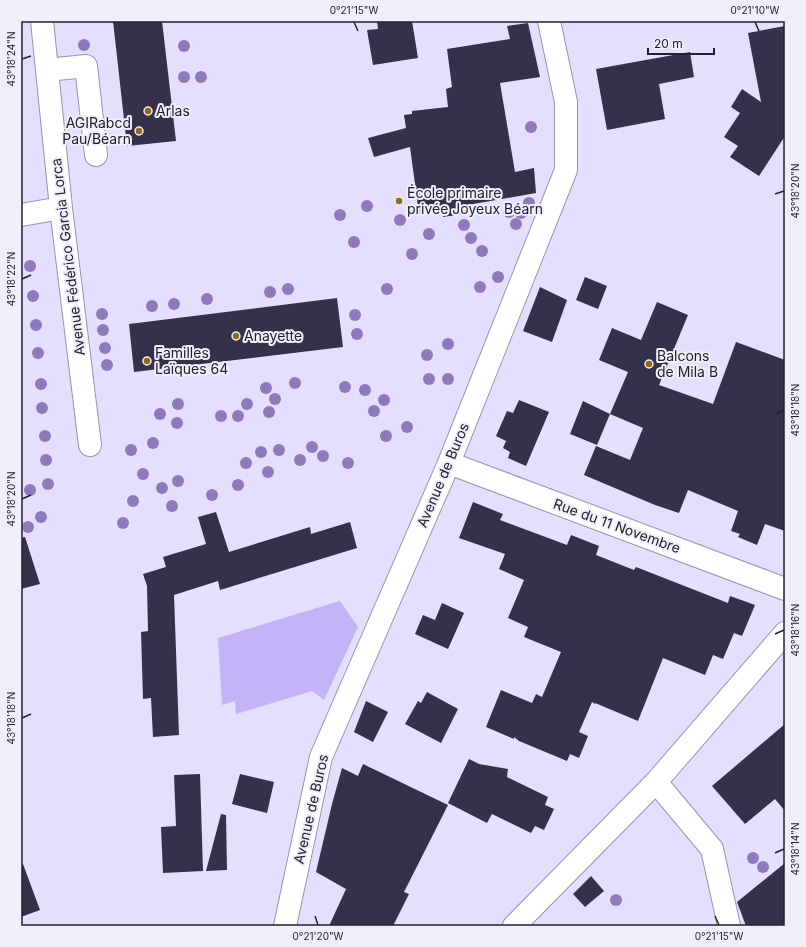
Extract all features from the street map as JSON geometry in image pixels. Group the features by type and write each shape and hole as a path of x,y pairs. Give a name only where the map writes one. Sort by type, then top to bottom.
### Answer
{"street":[{"name":"Avenue Fédérico Garcia Lorca","path":"42,21 61,208 90,445"},
{"name":"Avenue de Buros","path":"285,926 321,757 449,463 566,170 566,102 549,21"},
{"path":"47,70 86,66 96,154"},
{"path":"21,214 61,208"},
{"name":"Rue du 11 Novembre","path":"449,463 785,589"},
{"path":"514,926 656,782 785,633"},
{"path":"656,782 712,849 730,926"}],"shaded area":[{"path":"340,601 358,627 324,700 312,691 236,714 235,701 222,705 218,638"}],"building":[{"name":"Arlas","path":"113,21 162,21 176,141 127,146"},
{"path":"377,21 412,21 418,58 373,65 367,30 378,29"},
{"path":"528,23 540,77 500,83 515,172 534,168 536,193 462,206 463,214 443,217 442,209 419,214 410,147 374,157 368,138 406,128 404,115 412,114 412,111 448,107 446,89 452,87 447,49 510,39 507,26"},
{"path":"785,26 785,136 759,176 730,157 738,146 724,137 740,113 731,107 742,89 761,102 748,33"},
{"path":"690,52 694,77 659,84 665,119 607,130 596,69"},
{"path":"585,277 607,286 598,309 576,300"},
{"path":"540,287 567,300 552,342 523,331"},
{"name":"Anayette","path":"337,298 343,347 134,372 129,324"},
{"path":"657,302 688,315 659,385 713,404 736,342 785,360 785,531 765,524 757,545 738,537 740,534 731,531 738,511 688,490 679,513 655,505 584,475 596,446 630,460 643,428 610,414 628,372 599,360 612,328 641,340"},
{"path":"519,400 549,412 526,466 508,458 510,452 503,448 506,441 496,436 507,411 513,413"},
{"path":"583,401 610,414 597,445 570,434"},
{"path":"473,502 503,514 500,520 567,545 571,535 599,546 596,555 634,570 636,567 728,603 730,596 755,605 742,636 734,633 723,659 713,655 705,675 663,658 638,721 592,702 579,732 588,736 579,758 570,754 567,761 519,741 514,737 514,739 486,727 501,690 532,703 536,694 542,697 561,652 524,637 528,627 508,618 524,580 499,569 505,554 459,538"},
{"path":"216,512 229,552 310,527 311,534 350,522 357,548 220,590 218,581 174,595 179,735 153,737 151,698 143,699 141,632 148,631 147,586 143,574 166,567 163,557 206,544 198,517"},
{"path":"25,537 40,584 21,589 21,538"},
{"path":"442,603 464,613 448,649 415,634 423,615 435,620"},
{"path":"427,692 458,709 441,743 405,724 418,701 421,703"},
{"path":"366,701 388,712 373,742 354,732"},
{"path":"785,724 785,811 775,799 745,824 712,786"},
{"path":"469,759 479,764 508,769 507,777 548,797 545,805 554,809 544,830 535,826 531,833 492,814 487,823 448,803"},
{"path":"363,764 448,805 404,892 409,894 393,926 329,926 346,889 316,872 342,768 358,776"},
{"path":"200,774 203,871 163,873 161,827 176,826 174,775"},
{"path":"240,774 274,782 267,813 232,804"},
{"path":"221,814 226,815 227,870 206,871"},
{"path":"785,863 785,926 746,926 737,902"},
{"path":"23,864 40,910 21,917 21,865"},
{"path":"591,876 604,891 585,907 573,894"}],"place":[{"name":"Arlas","path":"148,111"},
{"name":"AGIRabcd Pau/Béarn","path":"139,131"},
{"name":"École primaire privée Joyeux Béarn","path":"399,201"},
{"name":"Anayette","path":"236,336"},
{"name":"Familles Laïques 64","path":"147,361"},
{"name":"Balcons de Mila B","path":"649,364"}]}
